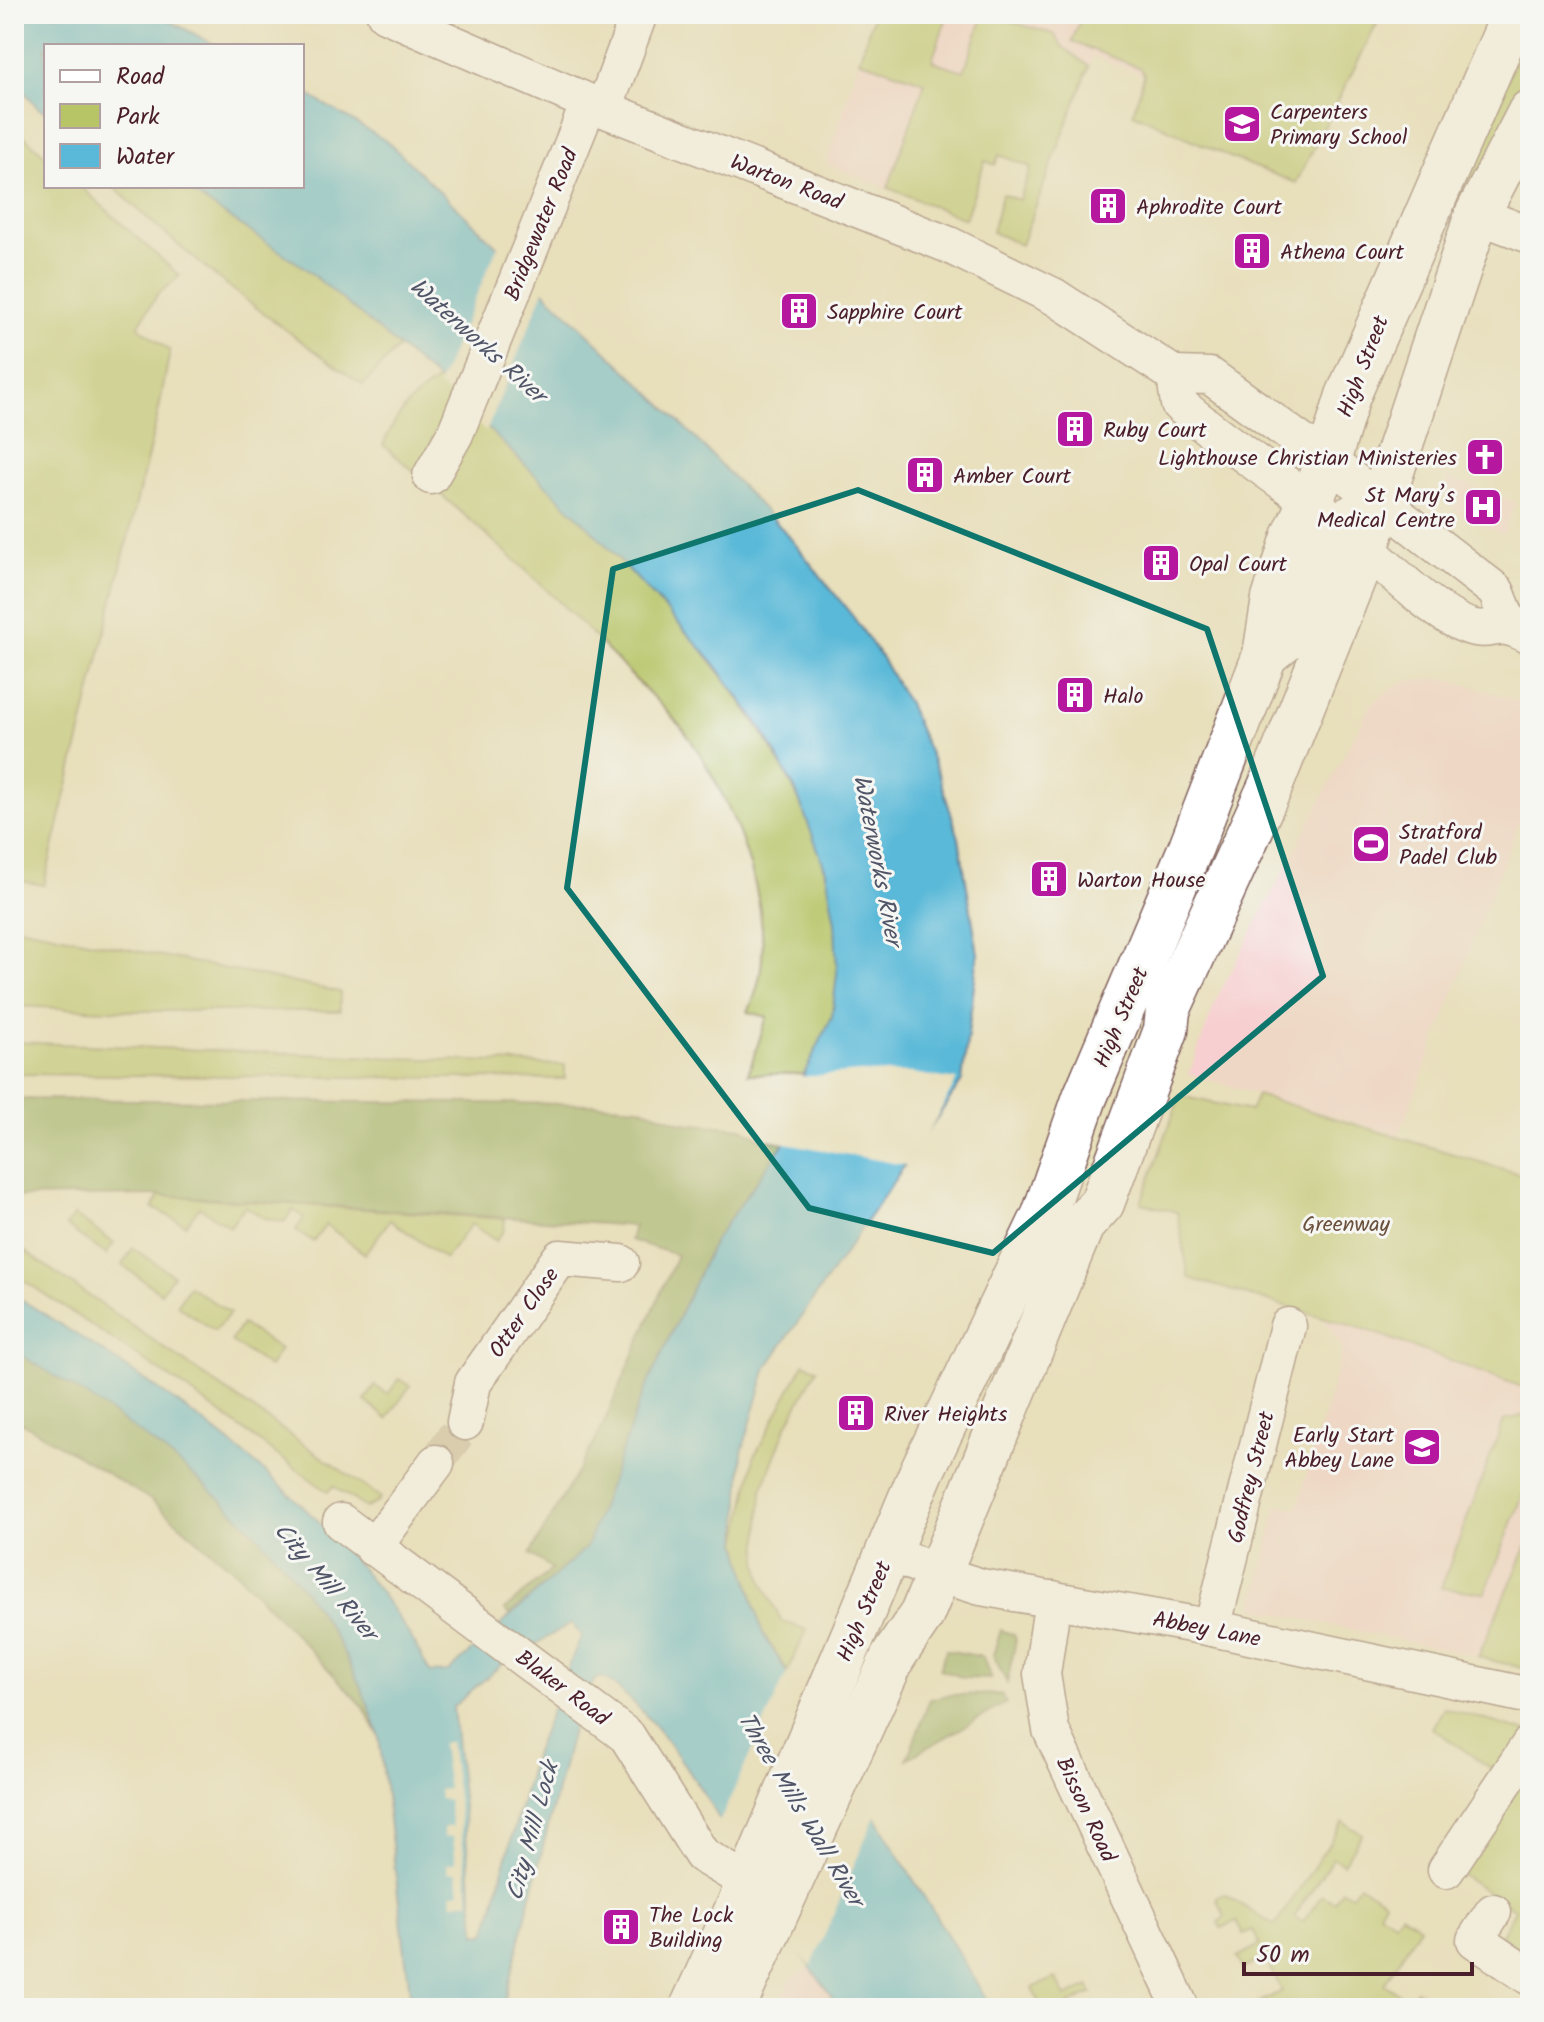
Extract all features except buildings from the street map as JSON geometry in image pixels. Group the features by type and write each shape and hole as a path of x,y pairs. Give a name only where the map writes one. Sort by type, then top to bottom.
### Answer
{"main road":[{"name":"High Street","path":"733,2008 758,1892 817,1720 922,1471 1044,1215 1085,1097 1191,847 1265,655 1297,629 1354,481 1348,396 1514,14"},
{"path":"1338,524 1385,394 1416,390 1477,215 1530,112"},
{"name":"High Street","path":"692,2008 758,1892 846,1762 893,1657 922,1614 1082,1225 1102,1203 1166,1030 1168,1010 1270,787 1338,524"}],"street":[{"name":"Warton Road","path":"385,14 596,106 996,266 1098,322 1175,375 1210,376 1354,481 1496,591 1519,630"},
{"name":"Bridgewater Road","path":"431,476 455,434 537,234 639,14"},
{"path":"1477,215 1530,235"},
{"path":"1175,375 1179,404 1234,449 1338,524 1420,595 1472,628 1519,630"},
{"name":"Otter Close","path":"465,1422 473,1383 560,1258 621,1263"},
{"name":"Godfrey Street","path":"1212,1628 1288,1326"},
{"path":"373,1548 436,1463"},
{"name":"Blaker Road","path":"341,1522 627,1736 702,1855 758,1892"},
{"name":"Abbey Lane","path":"888,1552 939,1574 981,1587 1212,1628 1530,1696"},
{"name":"Bisson Road","path":"1053,1599 1042,1674 1051,1730 1181,2008"},
{"path":"1446,1870 1530,1744"},
{"path":"1493,1912 1475,1940 1530,1977"}],"highlighted area":[{"path":"858,490 1207,629 1323,976 993,1253 809,1208 567,888 613,569"}],"shaded area":[{"name":"Carpenters Primary School","path":"874,14 1382,14 1296,183 1133,113 1144,75 1093,56 1063,134 1002,113 965,219 826,164"},
{"name":"St Mary’s Medical Centre","path":"1446,476 1515,502 1503,534 1474,523 1455,511 1448,500"},
{"path":"1444,678 1530,704 1530,794 1399,1135 1189,1074 1217,998 1372,703 1403,681"},
{"name":"Early Start Abbey Lane","path":"1324,1319 1364,1329 1530,1390 1530,1539 1478,1657 1253,1608 1277,1505 1297,1508 1343,1350"},
{"path":"811,1967 838,2008 777,2008 791,1978"}],"green space":[{"path":"874,14 948,14 932,61 964,71 984,14 1054,34 1063,47 1089,66 1021,245 992,232 1002,194 1019,200 1031,167 999,155 995,165 985,161 965,219 888,188 925,82 859,60"},
{"path":"1082,14 1382,14 1296,183 1133,113 1144,75 1141,68 1072,42"},
{"path":"1530,26 1530,73 1488,164 1459,191"},
{"path":"14,127 44,154 44,188 82,188 180,276 157,295 138,326 170,351 159,409 44,885 14,880"},
{"path":"115,188 185,188 305,268 400,346 363,385 234,291"},
{"path":"438,380 573,509 644,583 712,662 769,745 812,832 835,922 833,1014 804,1074 748,1074 767,1017 748,1012 759,980 762,945 760,908 740,834 725,799 690,739 660,704 540,583 383,445 405,408"},
{"path":"14,926 340,992 340,1011 131,1011 14,1006"},
{"path":"14,1042 565,1065 565,1079 14,1074"},
{"name":"Greenway","path":"1257,1095 1530,1177 1530,1390 1364,1329 1189,1278 1177,1212 1141,1203 1180,1096 1250,1111"},
{"path":"14,1099 597,1104 639,1107 682,1123 742,1128 762,1139 784,1143 714,1241 640,1401 586,1549 510,1615 504,1610 552,1569 530,1554 599,1434 677,1255 630,1240 634,1226 159,1195 14,1197"},
{"path":"159,1195 505,1219 504,1230 496,1241 471,1224 445,1259 390,1220 365,1254 326,1225 313,1242 296,1230 304,1218 293,1210 284,1222 264,1218 245,1206 230,1227 199,1207 186,1225 153,1208"},
{"path":"74,1215 114,1243 106,1254 66,1226"},
{"path":"14,1244 380,1497 378,1502 366,1508 333,1486 328,1492 181,1385 14,1274"},
{"path":"133,1248 173,1275 161,1293 122,1265"},
{"path":"189,1286 230,1313 215,1331 177,1305"},
{"path":"242,1324 280,1349 269,1367 231,1341"},
{"path":"14,1351 128,1424 234,1511 280,1561 321,1615 354,1673 379,1736 363,1706 237,1573 151,1500 14,1418"},
{"path":"804,1363 817,1369 786,1427 762,1490 758,1560 762,1581 781,1621 807,1630 788,1671 762,1632 738,1543 754,1457"},
{"path":"399,1379 410,1386 387,1419 365,1401 375,1386 388,1394"},
{"path":"1530,1414 1530,1477 1485,1593 1441,1588 1504,1420"},
{"path":"1530,1539 1530,1670 1478,1657"},
{"path":"1001,1630 1014,1635 1016,1640 1007,1683 993,1655"},
{"path":"946,1650 983,1657 991,1679 964,1678 939,1669"},
{"path":"1001,1694 1006,1703 907,1759 930,1699 947,1695"},
{"path":"1444,1708 1528,1732 1502,1776 1432,1728"},
{"path":"1530,1762 1530,1956 1500,1936 1515,1910 1457,1872"},
{"path":"1343,1822 1362,1834 1343,1864 1333,1858 1294,1917 1303,1922 1322,1895 1334,1902 1342,1890 1351,1895 1359,1884 1385,1901 1379,1912 1395,1922 1401,1914 1420,1927 1384,1984 1409,2000 1416,1990 1444,2008 1290,2008 1286,2002 1274,2008 1261,2008 1258,2003 1282,1991 1266,1958 1243,1969 1237,1957 1260,1945 1253,1930 1243,1934 1236,1921 1221,1928 1218,1922 1225,1917 1216,1898 1224,1894 1275,1926"},
{"path":"1056,1978 1066,1997 1089,1986 1092,1993 1069,2004 1070,2008 1041,2008 1032,1988"}],"water":[{"path":"14,14 157,14 213,44 44,44 44,111 14,79"},
{"path":"304,92 388,142 669,411 787,534 883,660 908,704 937,770 959,838 978,954 962,1081 767,1367 742,1452 738,1543 762,1632 992,2008 838,2008 786,1933 681,1759 630,1699 603,1677 595,1679 574,1722 503,2008 407,2008 410,1994 379,1736 354,1673 321,1615 280,1561 234,1511 182,1466 128,1424 14,1351 14,1295 131,1371 248,1458 303,1506 352,1558 395,1614 430,1673 448,1672 586,1548 640,1401 714,1241 784,1143 804,1074 832,1017 837,973 835,923 826,871 795,789 762,728 714,663 590,528 438,380 305,268 185,188 304,188","holes":["572,1623 581,1636 535,1752 486,1934 476,1934 453,1707 503,1663"]}],"pier":[{"path":"500,241 546,285 486,432 438,385"},
{"path":"860,1072 912,1073 957,1080 910,1166 779,1142 799,1077"},
{"path":"788,1671 877,1811 811,1967 797,1952 718,1825"},
{"path":"450,1742 470,1901 453,1903 451,1894 460,1892 457,1872 448,1872 447,1864 456,1862 453,1836 444,1837 443,1828 452,1826 448,1799 440,1799 439,1790 448,1789 442,1743"}],"tunnel":[{"path":"436,1463 465,1422"}],"place":[{"name":"Carpenters Primary School","path":"1242,124"},
{"name":"Aphrodite Court","path":"1108,206"},
{"name":"Athena Court","path":"1252,251"},
{"name":"Sapphire Court","path":"799,311"},
{"name":"Ruby Court","path":"1075,429"},
{"name":"Lighthouse Christian Ministeries","path":"1485,457"},
{"name":"Amber Court","path":"925,475"},
{"name":"St Mary’s Medical Centre","path":"1483,507"},
{"name":"Opal Court","path":"1161,563"},
{"name":"Halo","path":"1075,695"},
{"name":"Stratford Padel Club","path":"1371,844"},
{"name":"Warton House","path":"1049,879"},
{"name":"River Heights","path":"856,1413"},
{"name":"Early Start Abbey Lane","path":"1422,1447"},
{"name":"The Lock Building","path":"621,1927"}],"water label":[{"name":"Waterworks River","path":"478,340"},
{"name":"Waterworks River","path":"878,860"},
{"name":"City Mill River","path":"326,1581"},
{"name":"Three Mills Wall River","path":"801,1809"},
{"name":"City Mill Lock","path":"532,1831"}]}
